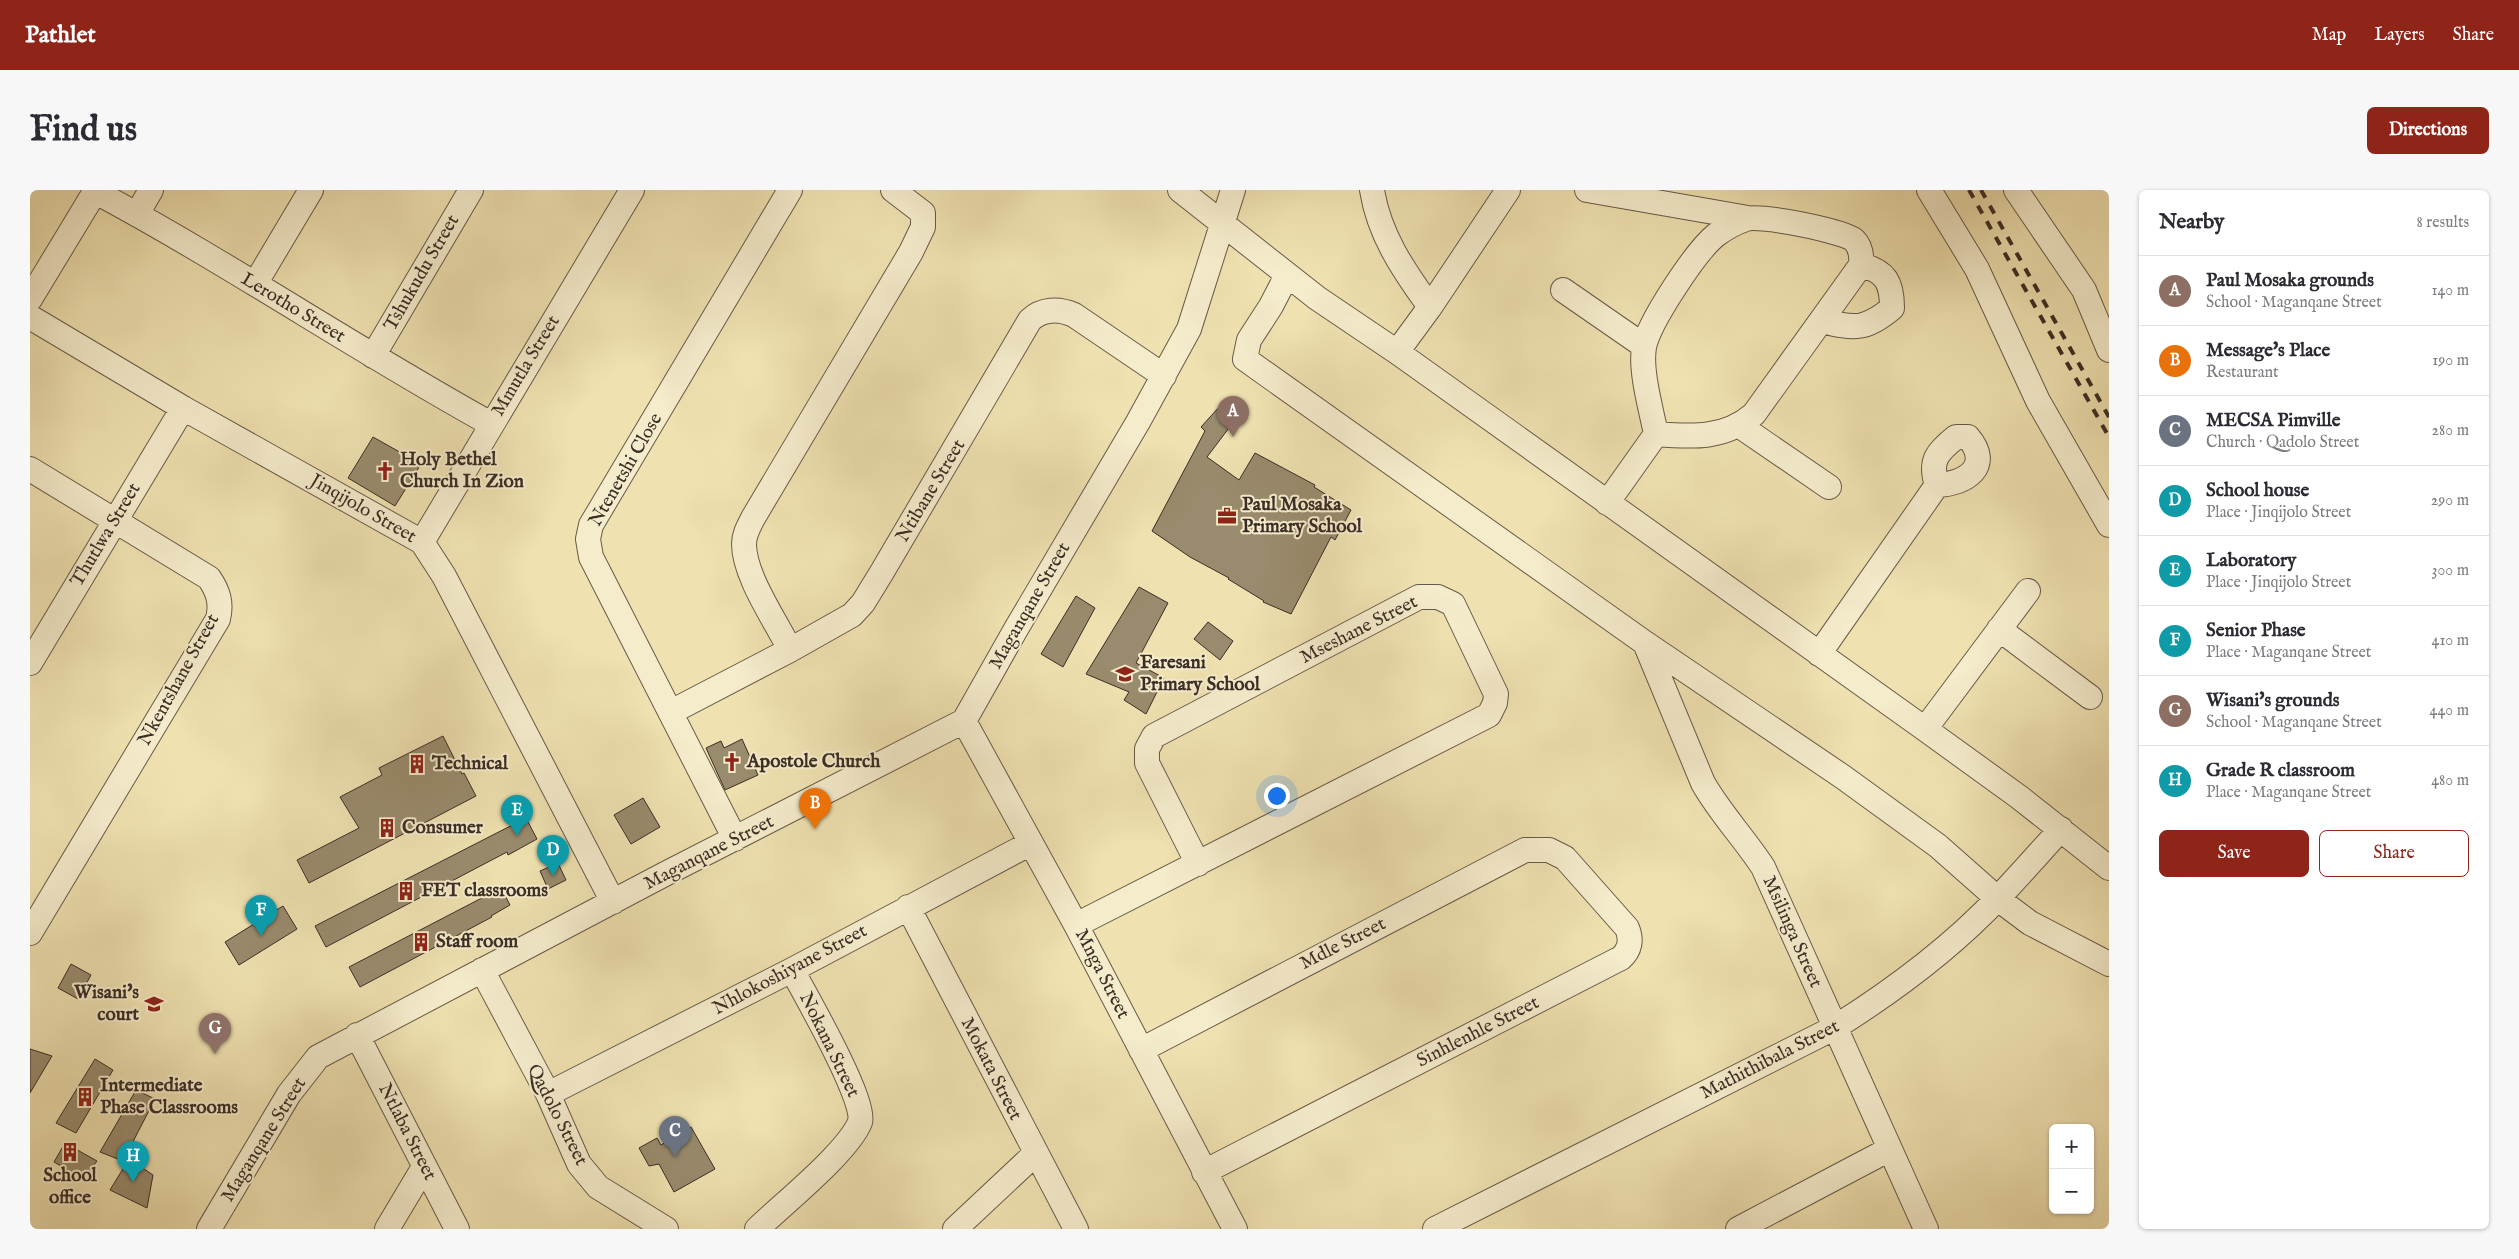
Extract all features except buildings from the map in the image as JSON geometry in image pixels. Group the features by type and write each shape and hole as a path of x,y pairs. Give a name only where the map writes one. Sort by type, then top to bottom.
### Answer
{"street":[{"path":"137,214 151,190"},
{"path":"255,284 310,190"},
{"name":"Tshukudu Street","path":"374,356 471,190"},
{"name":"Mmutla Street","path":"422,542 632,190"},
{"name":"Ntenetshi Close","path":"735,839 591,557 589,530 790,190"},
{"path":"790,650 749,568 744,538 753,518 906,260 923,227 923,213 893,190"},
{"path":"1180,190 1224,223 1287,275 1925,729 2061,829 2108,867"},
{"name":"Maganqane Street","path":"209,1229 289,1094 318,1057 357,1035 964,721 1164,376 1189,329 1233,190"},
{"path":"1372,190 1376,211 1397,259 1430,307"},
{"path":"1396,352 1430,307 1508,190"},
{"path":"1587,190 1748,218 1814,226 1848,237 1860,249 1862,265 1754,414 1740,426 1716,434 1656,434"},
{"path":"1929,190 1977,269 2038,401 2109,525"},
{"path":"2016,190 2084,290 2109,350"},
{"path":"30,300 96,191"},
{"name":"Lerotho Street","path":"96,191 491,424"},
{"path":"1607,502 1656,434 1646,380 1644,346 1668,299 1693,261 1716,235 1748,218"},
{"path":"1822,321 1856,327 1875,322 1892,308 1892,290 1881,272 1862,265"},
{"path":"1287,275 1271,306 1248,340 1245,359 1645,643 1843,777 1930,840 2030,923 2109,964"},
{"path":"1562,290 1644,346"},
{"name":"Ntibane Street","path":"671,712 790,650 852,615 863,603 1030,320 1036,315 1059,311 1074,315 1164,376"},
{"name":"Jinqijolo Street","path":"30,317 183,408 422,542 444,576 613,902"},
{"name":"Thutlwa Street","path":"30,663 183,408"},
{"path":"1740,426 1828,487"},
{"name":"Nkentshane Street","path":"30,469 115,519 208,578 218,595 219,614 30,933"},
{"path":"1819,654 1937,485"},
{"path":"1925,729 2028,591"},
{"name":"Mseshane Street","path":"1076,925 1198,864 1489,715 1495,703 1496,694 1453,604 1438,597 1419,598 1154,736 1147,749 1147,764 1198,864"},
{"path":"1999,629 2090,697"},
{"name":"Msilinga Street","path":"1645,643 1703,783 1713,801 1751,847 1763,867 1926,1229"},
{"name":"Mnga Street","path":"964,721 1076,925 1235,1229"},
{"name":"Mathithibala Street","path":"1435,1229 1834,1028 1882,998 1927,962 1998,898 2061,829"},
{"name":"Nhlokoshiyane Street","path":"548,1094 792,970 1031,843"},
{"name":"Mdle Street","path":"1141,1050 1525,850 1548,850"},
{"name":"Sinhlenhle Street","path":"1204,1172 1624,956 1630,942 1627,928 1571,863 1548,850"},
{"name":"Mokata Street","path":"908,907 1076,1229"},
{"name":"Qadolo Street","path":"482,970 548,1094 580,1164 598,1187 666,1229"},
{"name":"Nokana Street","path":"757,1229 848,1143 861,1120 856,1093 792,970"},
{"name":"Ntlaba Street","path":"357,1035 457,1229"},
{"path":"1738,1229 1761,1224 1890,1149"},
{"path":"955,1229 1036,1154"},
{"path":"387,1229 424,1167"}],"railway":[{"path":"1969,190 2109,437"},
{"path":"1981,190 2109,417"}],"place":[{"name":"Paul Mosaka grounds","path":"1233,437"},
{"name":"Holy Bethel Church In Zion","path":"385,471"},
{"name":"Paul Mosaka Primary School","path":"1227,516"},
{"name":"Faresani Primary School","path":"1125,674"},
{"name":"Apostole Church","path":"732,762"},
{"name":"Technical","path":"417,764"},
{"name":"Consumer","path":"387,828"},
{"name":"Message's Place","path":"815,829"},
{"name":"Laboratory","path":"517,836"},
{"name":"School house","path":"553,876"},
{"name":"FET classrooms","path":"406,891"},
{"name":"Senior Phase","path":"261,936"},
{"name":"Staff room","path":"421,942"},
{"name":"Wisani's court","path":"154,1004"},
{"name":"Wisani's grounds","path":"215,1054"},
{"name":"Intermediate Phase Classrooms","path":"85,1097"},
{"name":"School office","path":"70,1152"},
{"name":"MECSA Pimville","path":"675,1157"},
{"name":"Grade R classroom","path":"133,1182"}]}
